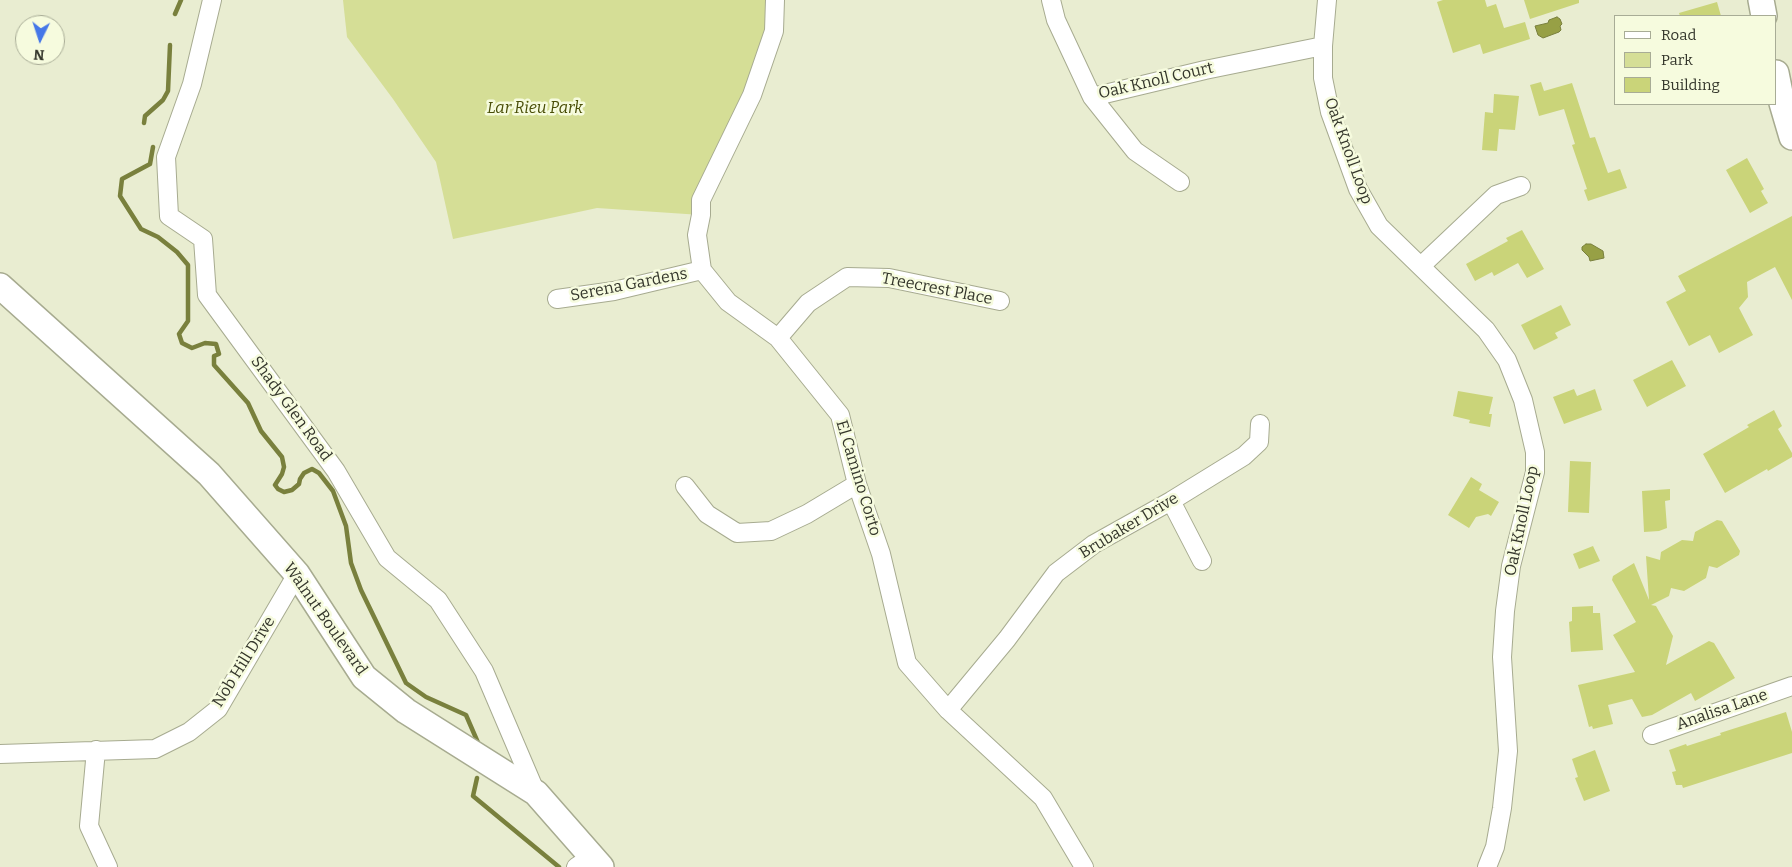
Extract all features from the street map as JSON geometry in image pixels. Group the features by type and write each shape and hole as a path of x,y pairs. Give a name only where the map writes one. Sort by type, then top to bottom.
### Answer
{"street":[{"name":"Shady Glen Road","path":"212,0 192,84 166,156 169,216 203,239 207,295 336,471 387,558 438,600 484,671 536,793"},
{"path":"702,270 697,235 701,214 701,200 752,96 774,31 775,0"},
{"name":"Oak Knoll Court","path":"1051,0 1056,20 1092,97 1205,70 1323,46"},
{"name":"Oak Knoll Loop","path":"1327,0 1323,46 1323,78 1330,112 1358,189 1379,226 1486,330 1507,360 1523,400 1535,452 1535,472 1511,566 1505,611 1502,657 1508,750 1502,808 1495,846 1487,867"},
{"path":"1761,0 1764,15"},
{"path":"1777,78 1792,137"},
{"path":"1092,97 1135,151 1180,182"},
{"path":"1421,266 1496,195 1521,186"},
{"name":"Serena Gardens","path":"557,299 614,291 702,270"},
{"name":"El Camino Corto","path":"702,270 728,302 778,338 840,415 857,484 881,554 907,664 948,710 1043,798 1084,867"},
{"name":"Treecrest Place","path":"778,338 808,303 847,277 889,278 1000,301"},
{"name":"Walnut Boulevard","path":"0,286 209,474 297,574 364,677 406,711 536,793 590,864"},
{"name":"Brubaker Drive","path":"948,710 1007,639 1056,573 1094,544 1244,456 1258,442 1260,424"},
{"path":"685,486 707,514 737,533 771,531 807,514 857,484"},
{"path":"1171,500 1202,561"},
{"name":"Nob Hill Drive","path":"0,754 155,749 189,732 218,708 297,574"},
{"name":"Analisa Lane","path":"1652,735 1792,686"},
{"path":"96,750 89,826 108,867"}],"green space":[{"name":"Lar Rieu Park","path":"343,0 775,0 774,31 701,215 597,208 453,239 436,162 393,99 347,37"}],"shaded area":[{"path":"1557,17 1562,24 1559,32 1543,38 1538,35 1535,26 1548,23 1549,20"},
{"path":"1586,244 1591,244 1603,251 1604,258 1590,261 1589,257 1582,250 1582,247"}],"building":[{"path":"1443,0 1485,0 1487,7 1496,4 1504,28 1525,22 1530,39 1483,54 1480,44 1453,53 1437,2"},
{"path":"1524,0 1579,0 1579,3 1530,19"},
{"path":"1717,2 1721,15 1680,15 1679,13"},
{"path":"1541,82 1544,91 1572,83 1590,138 1595,137 1608,173 1620,169 1627,188 1588,201 1584,190 1587,189 1572,145 1575,144 1564,109 1539,116 1530,85"},
{"path":"1494,94 1519,96 1515,130 1499,129 1497,151 1482,150 1485,112 1493,113"},
{"path":"1747,158 1764,189 1761,191 1768,203 1750,213 1726,170"},
{"path":"1792,216 1792,300 1775,267 1747,282 1748,297 1739,308 1753,335 1719,353 1710,335 1689,346 1666,302 1686,291 1678,276"},
{"path":"1522,230 1544,269 1527,278 1518,263 1494,276 1492,272 1475,281 1466,264 1508,241 1506,238"},
{"path":"1561,305 1571,325 1555,333 1558,338 1534,350 1521,325"},
{"path":"1672,360 1686,386 1647,407 1633,380"},
{"path":"1574,389 1577,396 1595,389 1602,410 1564,424 1553,397"},
{"path":"1458,391 1493,397 1489,414 1492,414 1490,427 1469,423 1470,420 1453,416"},
{"path":"1774,410 1782,426 1778,429 1792,453 1792,457 1725,493 1703,454"},
{"path":"1570,461 1591,462 1589,513 1568,512"},
{"path":"1471,477 1482,484 1479,490 1499,502 1491,516 1488,514 1476,517 1469,528 1448,515"},
{"path":"1670,489 1670,500 1665,501 1667,528 1659,531 1644,532 1642,491"},
{"path":"1717,520 1722,521 1740,551 1739,555 1717,568 1709,566 1706,578 1684,591 1671,588 1669,596 1651,605 1656,606 1673,636 1666,665 1709,641 1714,643 1735,678 1695,701 1691,693 1652,715 1642,717 1632,699 1608,705 1613,724 1593,729 1592,726 1589,727 1578,685 1635,672 1613,635 1636,622 1612,580 1613,576 1634,563 1649,600 1646,556 1660,560 1661,552 1682,540 1693,541 1695,532"},
{"path":"1593,546 1600,561 1579,569 1573,554"},
{"path":"1593,606 1593,613 1600,613 1603,650 1571,652 1569,622 1572,621 1572,607"},
{"path":"1786,712 1792,732 1792,753 1683,788 1682,785 1676,785 1672,772 1676,771 1669,750 1721,735 1720,733"},
{"path":"1595,750 1610,791 1584,801 1575,778 1578,777 1572,759"}],"waterway":[{"path":"175,14 181,0"},
{"path":"144,123 145,116 163,100 168,91 170,45"},
{"path":"153,147 150,164 122,179 120,196 141,229 158,237 177,252 188,265 188,321 179,334 182,343 192,348 205,343 216,344 219,354 214,356 214,365 248,403 261,431 282,457 284,467 275,485 278,489 284,492 292,490 299,484 304,473 312,469 319,473 333,491 346,526 351,563 361,590 406,683 426,697 466,715 479,745"},
{"path":"477,778 473,796 559,867"}]}
